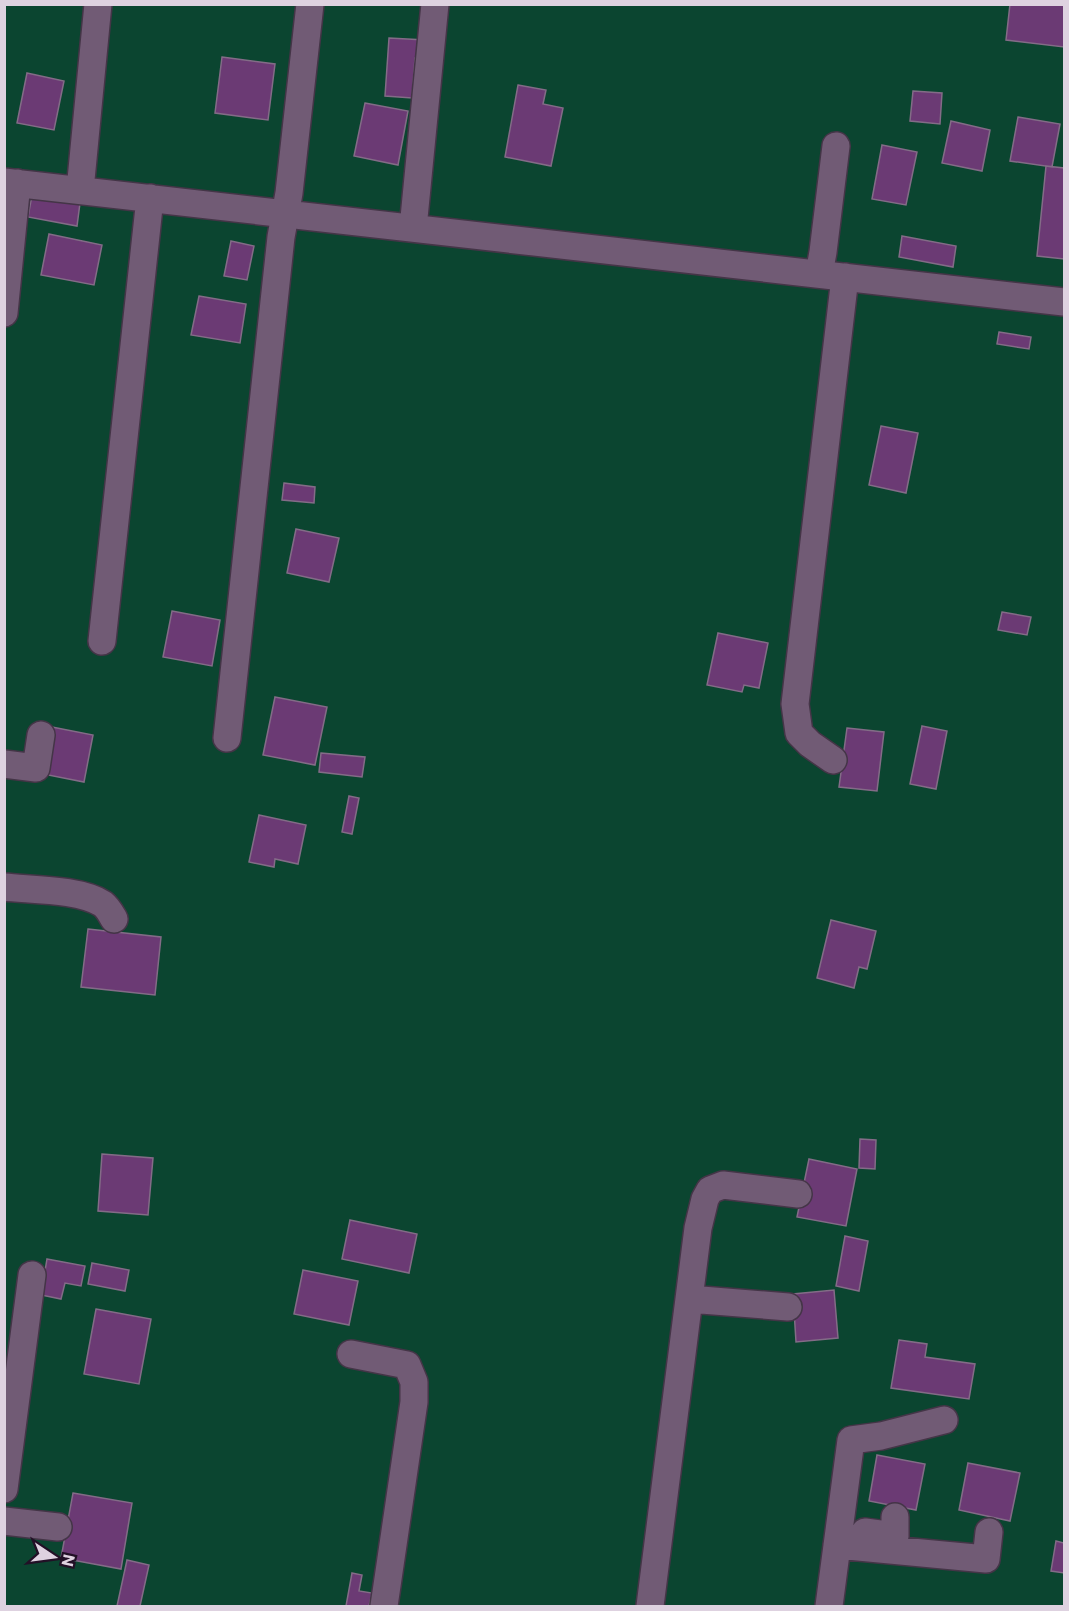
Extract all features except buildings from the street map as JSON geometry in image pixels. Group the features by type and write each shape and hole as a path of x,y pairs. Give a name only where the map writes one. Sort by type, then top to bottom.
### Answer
{"street":[{"path":"80,190 98,4"},
{"path":"227,738 279,249 290,193 310,4"},
{"path":"412,228 435,4"},
{"path":"833,760 799,733 795,704 832,276 823,252 836,146"},
{"path":"4,313 11,182 1065,302"},
{"path":"102,640 150,198"},
{"path":"4,764 36,768 40,735"},
{"path":"4,887 71,893 92,898 105,906 114,919"},
{"path":"650,1606 689,1299 705,1199 710,1190 723,1185 798,1194"},
{"path":"4,1489 15,1333 32,1275"},
{"path":"689,1299 788,1307"},
{"path":"351,1354 407,1365 414,1382 414,1402 384,1606"},
{"path":"829,1606 851,1440 881,1436 944,1420"},
{"path":"838,1537 896,1536 896,1517"},
{"path":"4,1521 58,1527"},
{"path":"838,1537 986,1559 989,1532"}],"green space":[{"path":"5,5 1064,5 1064,1606 5,1606"}]}
